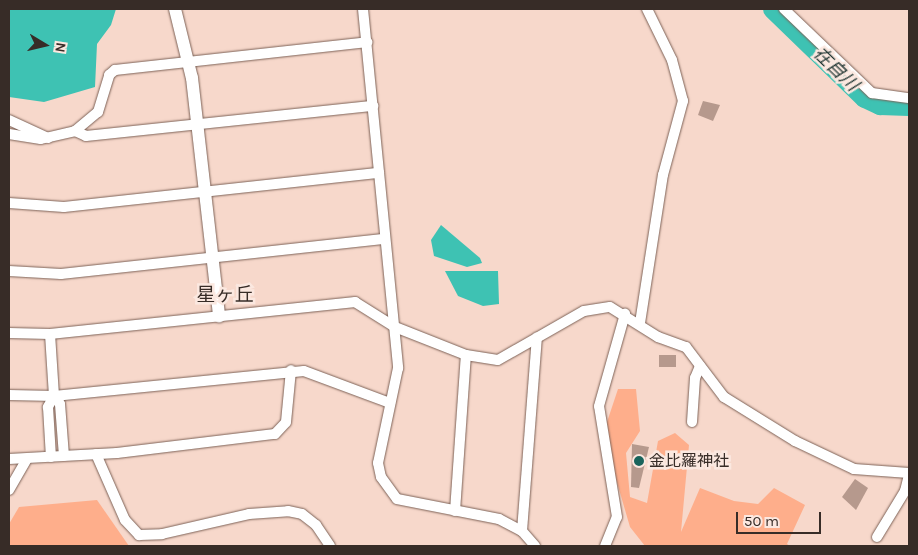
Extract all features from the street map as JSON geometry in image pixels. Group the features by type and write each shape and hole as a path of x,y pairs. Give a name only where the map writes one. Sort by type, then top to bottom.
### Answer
{"street":[{"path":"175,9 190,62 219,316"},
{"path":"364,9 398,368 378,463 388,489 410,504 499,518 522,531 535,546"},
{"path":"640,322 663,175 683,101 672,60 646,9"},
{"path":"784,9 872,93 909,98"},
{"path":"9,134 48,138 75,130 98,112 115,70 367,42"},
{"path":"75,130 86,136 373,106"},
{"path":"9,120 48,138"},
{"path":"9,203 64,207 380,173"},
{"path":"9,272 62,274 385,239"},
{"path":"9,333 50,334 355,302 395,327 466,355 498,360 595,307 610,307 640,322 658,337 686,347 738,409 835,463 873,472 909,474 907,495 877,537"},
{"path":"605,546 617,517 599,406 625,314"},
{"path":"50,334 54,396 48,408 51,457"},
{"path":"522,531 537,338"},
{"path":"455,510 466,355"},
{"path":"692,422 695,378 700,366"},
{"path":"9,395 54,396 291,370 304,371 390,403"},
{"path":"9,459 26,460 96,454 275,434 286,422 291,370"},
{"path":"54,396 60,404 64,456"},
{"path":"96,454 125,520 139,534 162,534 249,514 288,511 302,514 316,525 330,546"},
{"path":"9,490 26,460"}],"shaded area":[{"path":"618,389 636,389 640,431 626,453 630,497 647,503 658,441 675,433 689,445 681,532 700,488 734,501 758,504 774,488 805,505 787,544 790,546 645,546 630,527 614,472 607,422"},
{"path":"97,500 129,546 9,546 9,524 19,507"}],"water":[{"path":"9,9 116,9 111,25 97,44 95,87 44,102 9,97"},
{"path":"441,225 480,258 482,263 467,267 434,256 431,240"},
{"path":"445,271 498,271 499,304 483,306 458,296"}],"building":[{"path":"703,101 720,105 713,121 698,115"},
{"path":"659,355 676,355 676,367 659,367"},
{"name":"金比羅神社","path":"632,444 649,447 639,488 631,487"},
{"path":"855,479 868,488 856,510 842,497"}],"waterway":[{"name":"在自川","path":"773,9 865,98 880,105 909,106"}],"place":[{"name":"金比羅神社","path":"639,461"}],"district":[{"name":"星ヶ丘","path":"225,296"}]}
